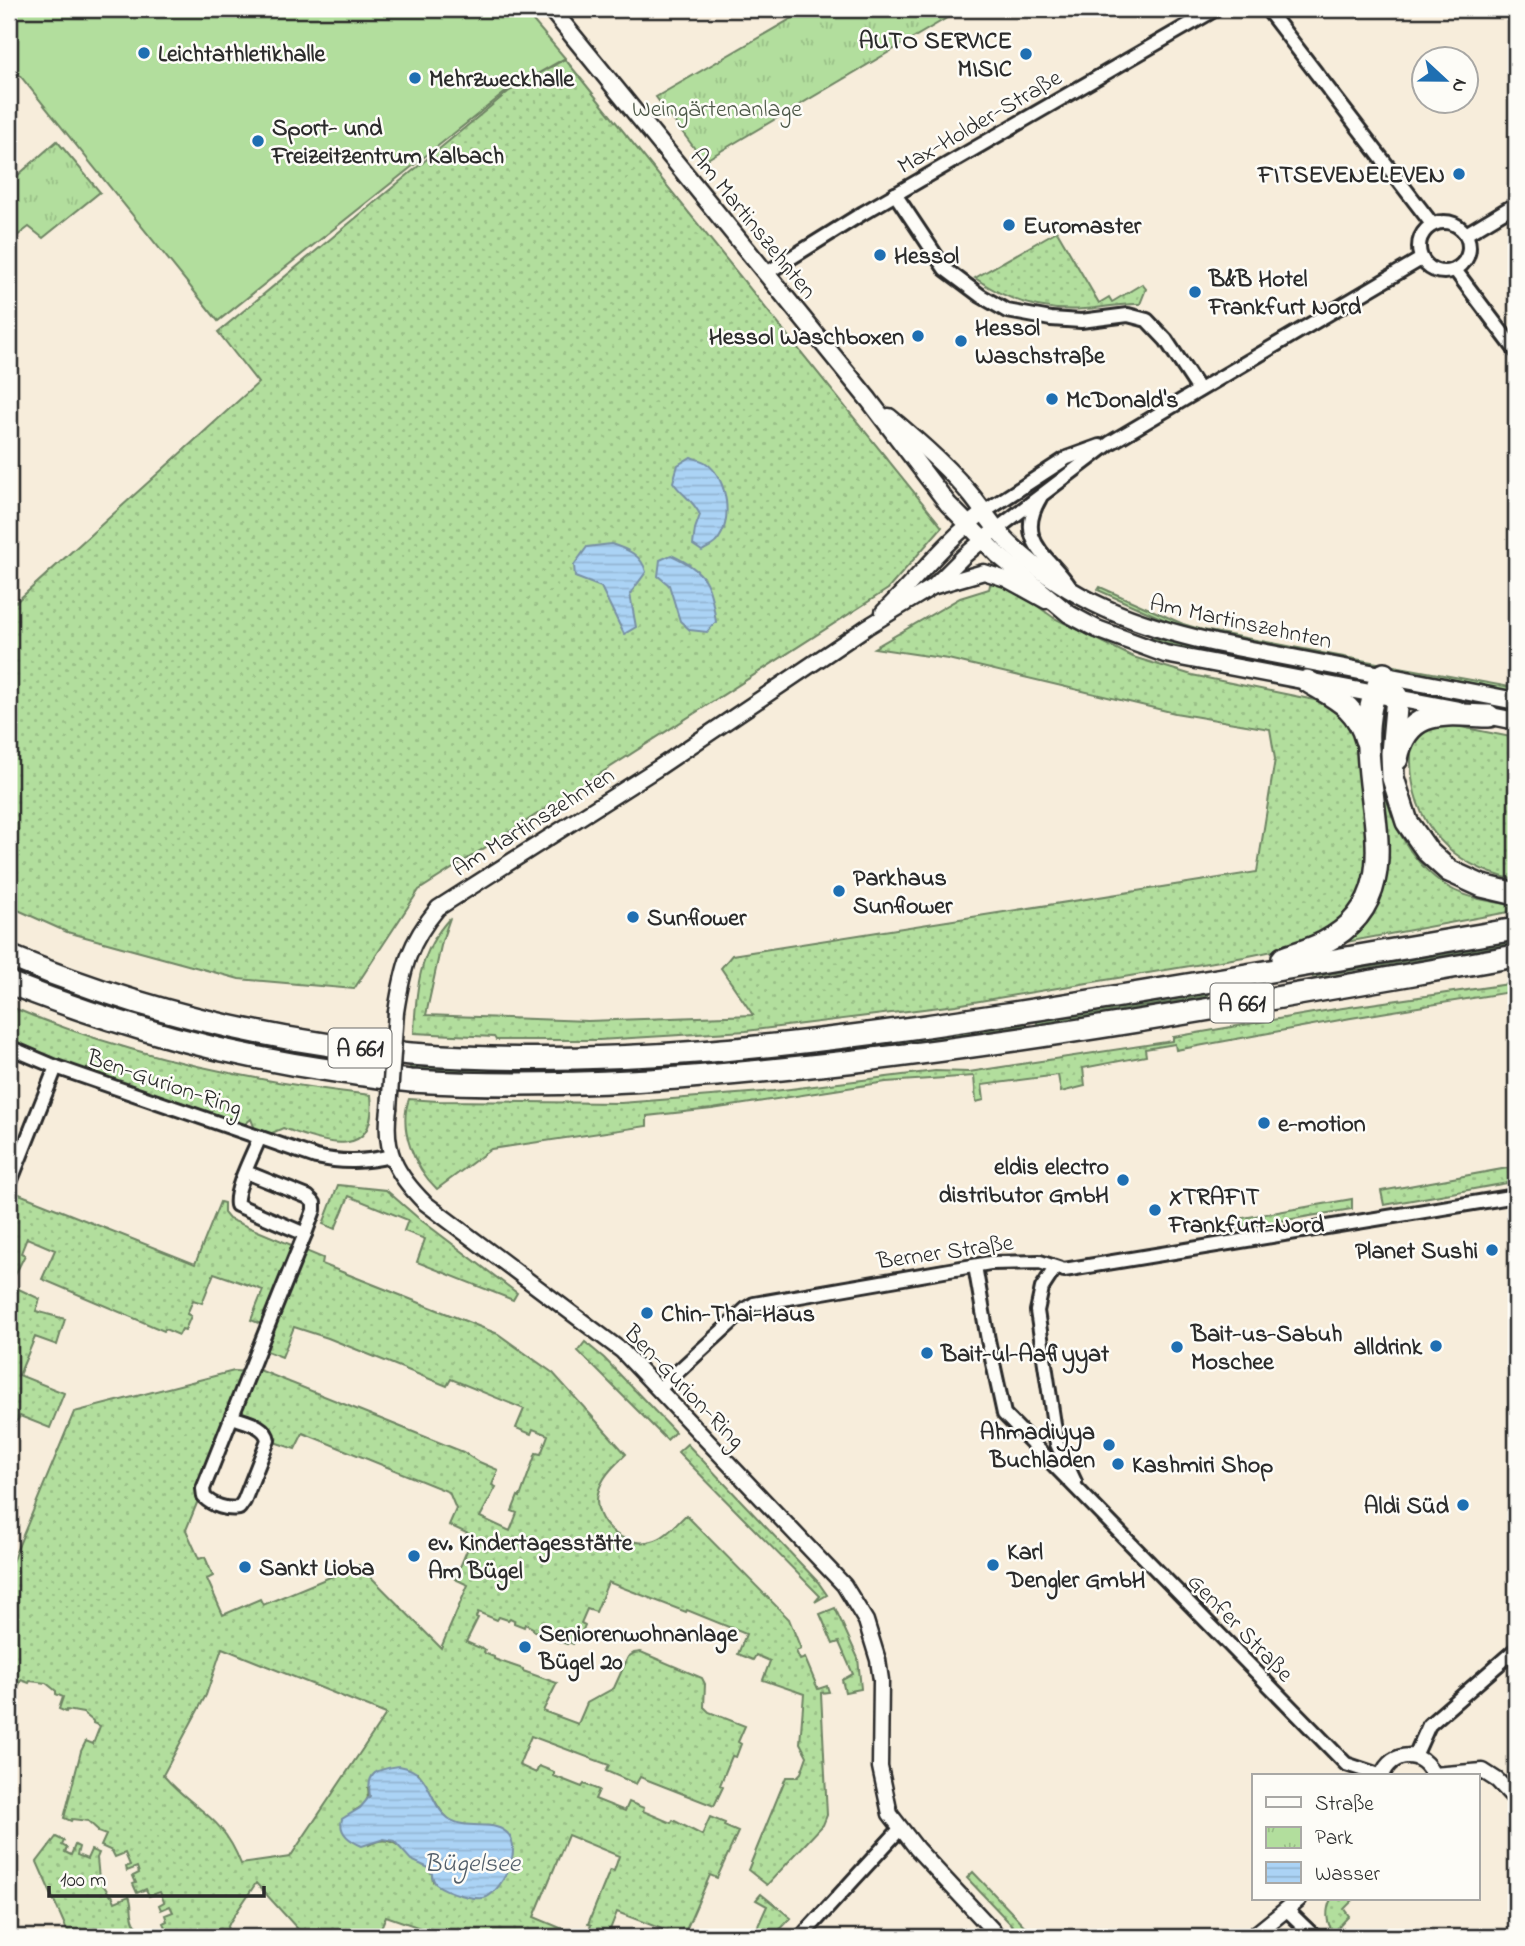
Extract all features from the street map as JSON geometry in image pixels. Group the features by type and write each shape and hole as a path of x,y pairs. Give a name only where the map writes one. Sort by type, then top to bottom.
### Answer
{"highway":[{"name":"A 661","path":"1229,977 1323,944 1339,933 1364,908 1375,880 1378,849 1367,742 1363,728 1352,710 1307,681"},
{"path":"1379,684 1397,697 1392,742 1393,778 1407,821 1438,863 1449,871 1482,886 1516,894"},
{"name":"A 661","path":"1367,742 1369,718 1379,684"},
{"path":"1393,778 1400,745 1417,722 1435,716 1489,716"},
{"name":"A 661","path":"9,956 157,1009 296,1040 409,1054 589,1058 669,1054 873,1034 1516,929"},
{"name":"A 661","path":"9,983 142,1031 289,1064 408,1081 588,1083 722,1076 967,1048 1516,956"}],"main road":[{"name":"Am Martinszehnten","path":"551,9 869,400 966,524 1027,581 1069,614 1097,629 1164,654 1307,681 1379,684 1516,701"},
{"name":"Am Martinszehnten","path":"869,400 954,476 997,529 1032,563 1074,593 1112,613 1170,633 1379,684"},
{"path":"1397,697 1516,720"}],"street":[{"name":"Max-Holder-Straße","path":"765,274 795,253 895,194 1216,9"},
{"path":"1267,9 1432,224"},
{"path":"895,194 945,269 981,296 1007,311 1051,319 1082,321 1128,315 1147,320 1166,340 1199,390"},
{"path":"1466,234 1516,204"},
{"path":"1441,221 1453,223 1466,234 1469,253 1455,270 1445,273 1435,271 1421,258 1418,248 1420,237 1432,224 1441,221"},
{"path":"982,541 1110,443 1421,258"},
{"path":"1455,270 1516,351"},
{"path":"966,524 1067,458 1110,443"},
{"path":"1043,493 1034,509 1030,533 1039,552 1059,572 1074,593"},
{"name":"Am Martinszehnten","path":"867,627 915,581 966,524"},
{"name":"Am Martinszehnten","path":"391,1156 386,1127 404,965 421,929 438,908 658,768 867,627 934,586 982,541"},
{"path":"934,586 975,573 995,574 1069,614"},
{"name":"Ben-Gurion-Ring","path":"9,1047 56,1067 316,1157 348,1162 391,1156 400,1175 425,1203 603,1335 659,1389 833,1572 856,1602 873,1639 878,1660 881,1680 880,1768 890,1814 900,1829 999,1937"},
{"name":"Ben-Gurion-Ring","path":"9,1185 56,1067"},
{"name":"Ben-Gurion-Ring","path":"259,1139 236,1199 237,1205 304,1234"},
{"path":"232,1417 262,1429 268,1440 244,1501 239,1508 230,1510 209,1502 204,1497 203,1489 314,1210 314,1203 309,1197 246,1172"},
{"name":"Berner Straße","path":"659,1389 746,1308 754,1304 990,1263 1040,1262 1055,1268 1074,1268 1516,1196"},
{"name":"Genfer Straße","path":"975,1266 1004,1414 1346,1764 1376,1774"},
{"name":"Genfer Straße","path":"1055,1268 1042,1288 1037,1311 1057,1444 1080,1492"},
{"path":"1415,1756 1430,1725 1516,1649"},
{"path":"1383,1774 1391,1760 1404,1755 1415,1756 1426,1763 1432,1774"},
{"path":"1453,1774 1483,1771 1516,1800"},
{"path":"801,1937 900,1829"},
{"path":"1252,1937 1298,1900"},
{"path":"1286,1909 1315,1937"}],"green space":[{"name":"Sport- und Freizeitzentrum Kalbach","path":"9,9 523,9 565,58 507,91 218,321 9,62"},
{"name":"Weingärtenanlage","path":"808,9 962,9 704,161 656,97"},
{"path":"565,59 942,527 888,589 419,890 354,989 239,979 67,932 9,906 9,595 16,602 258,383 218,332 508,92"},
{"path":"57,141 100,192 43,238 29,227 9,242 9,183"},
{"path":"1057,231 1099,303 1109,297 1112,302 1142,284 1146,289 1140,304 1069,309 1041,307 1013,299 975,278"},
{"path":"991,581 1011,587 1054,618 1133,657 1192,675 1329,703 1348,718 1356,733 1368,828 1368,879 1352,910 1306,944 1244,957 956,1005 746,1031 599,1040 496,1040 494,1037 414,1033 421,971 432,944 450,918 442,941 426,1015 588,1021 753,1015 721,968 732,955 1257,872 1275,759 1270,729 1175,713 948,659 874,648 960,598 989,589"},
{"path":"1100,587 1183,624 1320,652 1320,655 1205,634 1181,627 1098,590"},
{"path":"1153,638 1203,650 1356,678 1361,680 1361,683 1152,641"},
{"path":"1322,653 1516,688 1516,693 1322,656"},
{"path":"1381,707 1387,708 1382,753 1384,785 1394,819 1410,850 1434,877 1448,887 1473,897 1516,905 1516,911 1514,907 1510,907 1509,912 1341,943 1367,915 1373,757"},
{"path":"1451,725 1516,738 1516,880 1472,864 1454,852 1438,838 1417,802 1412,780 1411,755 1407,754 1424,732"},
{"path":"1516,939 1516,943 1312,977 1318,973"},
{"path":"9,966 374,1059 375,1062 374,1065 275,1050 183,1030 38,982 9,971"},
{"path":"1516,983 1516,991 1176,1050 1175,1044 1145,1049 1146,1056 1083,1068 1085,1086 1061,1092 1058,1075 982,1085 984,1100 976,1102 974,1076 886,1082 712,1109 647,1116 647,1126 491,1149 437,1189 421,1170 407,1135 406,1111 409,1099 621,1103 774,1091 935,1071 969,1072 1173,1041 1173,1037 1336,1009"},
{"path":"1208,993 1207,996 1037,1024 1037,1020"},
{"path":"9,1006 96,1039 187,1064 279,1082 371,1095 371,1117 366,1131 357,1139 344,1143 330,1142 283,1128 259,1139 251,1119 237,1131 9,1047"},
{"path":"1025,1022 1026,1025 796,1057 642,1070 565,1073 410,1068 411,1062 691,1063 840,1048"},
{"path":"1508,1168 1513,1182 1384,1205 1381,1191"},
{"path":"338,1185 386,1190 517,1293 513,1300 417,1262 425,1239 404,1231 408,1220 349,1196 335,1229 323,1224"},
{"path":"9,1190 195,1264 220,1202 224,1203 224,1213 229,1219 323,1258 322,1264 498,1334 553,1373 626,1454 605,1476 598,1493 600,1514 612,1531 631,1541 652,1541 666,1534 686,1515 789,1619 801,1649 796,1651 800,1660 805,1658 818,1689 827,1686 829,1692 821,1693 827,1815 823,1825 767,1885 748,1870 786,1777 797,1777 801,1773 807,1756 800,1743 804,1694 763,1680 770,1661 756,1655 753,1660 738,1654 746,1634 608,1582 596,1612 587,1609 581,1623 585,1625 579,1639 576,1638 573,1644 558,1641 558,1638 533,1630 525,1624 524,1627 514,1623 510,1618 508,1620 499,1617 497,1620 478,1612 478,1618 466,1642 485,1650 484,1653 494,1659 557,1683 543,1711 578,1724 587,1703 614,1688 628,1657 641,1652 702,1678 705,1684 704,1707 709,1712 745,1726 738,1742 741,1744 736,1757 732,1756 714,1806 640,1777 636,1784 606,1771 609,1765 531,1736 519,1765 536,1773 539,1766 554,1772 554,1776 582,1787 584,1784 599,1790 595,1799 625,1811 629,1802 644,1808 643,1811 671,1823 673,1820 702,1835 710,1817 738,1832 717,1878 710,1875 683,1937 617,1912 607,1937 587,1937 591,1925 588,1924 610,1870 614,1871 619,1856 568,1835 534,1917 582,1937 446,1937 386,1916 377,1937 305,1937 256,1883 223,1937 156,1937 155,1934 166,1929 163,1923 167,1921 165,1915 173,1912 170,1906 161,1910 159,1905 164,1902 160,1892 149,1896 146,1889 137,1893 133,1876 139,1873 137,1867 127,1871 126,1867 130,1865 125,1853 115,1857 112,1851 101,1846 106,1835 98,1832 88,1821 71,1821 64,1818 81,1751 86,1741 93,1744 100,1726 83,1713 59,1709 63,1697 56,1694 46,1683 21,1680 16,1692 9,1689 9,1569 74,1412 234,1371 250,1372 252,1367 463,1452 498,1470 492,1485 496,1487 480,1517 510,1531 517,1513 512,1511 536,1453 541,1454 548,1435 533,1429 531,1434 516,1428 524,1409 451,1379 447,1386 294,1327 282,1357 259,1348 268,1327 251,1320 263,1290 214,1273 202,1303 193,1300 187,1314 191,1316 185,1330 182,1329 179,1335 165,1329 164,1331 42,1279 55,1250 27,1238 21,1253 25,1255 10,1285 40,1299 36,1311 65,1319 57,1345 35,1337 19,1375 64,1393 50,1428 20,1416 17,1421 9,1418","holes":["232,1417 268,1440 295,1449 303,1433 449,1492 456,1509 449,1525 473,1536 455,1579 468,1585 441,1648 359,1565 263,1605 260,1599 223,1615 207,1579 213,1576 205,1557 199,1559 186,1530","222,1648 386,1714 290,1857 241,1864 216,1823 163,1775 206,1695","418,1773 448,1818 464,1826 491,1826 433,1881 431,1869 417,1862 394,1843 383,1840 369,1845 354,1811 366,1802 368,1788"]},
{"path":"1352,1199 1352,1209 1221,1231 1220,1222"},
{"path":"585,1342 604,1358 675,1432 667,1440 578,1351"},
{"path":"687,1444 818,1582 827,1595 815,1602 820,1596 678,1452"},
{"path":"835,1608 858,1658 861,1689 845,1692 842,1680 853,1674 839,1642 833,1644 820,1614"},
{"path":"56,1837 64,1841 62,1845 67,1848 65,1852 71,1855 75,1845 79,1847 77,1855 87,1859 91,1850 99,1853 99,1879 115,1902 129,1896 134,1922 147,1937 70,1937 37,1862"},
{"path":"973,1872 1035,1937 1023,1937 967,1878"},
{"path":"761,1894 791,1918 773,1937 753,1937 767,1906 756,1900"},
{"path":"1331,1900 1353,1900 1344,1909 1349,1916 1334,1932 1327,1916"}],"water":[{"path":"691,457 704,462 713,470 724,490 726,501 727,513 722,534 715,543 702,551 693,545 700,515 673,482 678,465"},
{"path":"611,544 637,557 646,572 630,594 636,627 624,634 601,587 575,577 574,565 587,547"},
{"path":"671,555 699,573 709,588 716,622 707,632 690,630 680,621 669,585 658,576 660,560"},
{"name":"Bügelsee","path":"399,1766 418,1774 448,1818 464,1824 497,1827 509,1835 512,1842 512,1860 499,1886 487,1897 468,1897 440,1887 434,1881 431,1869 411,1860 394,1841 384,1839 362,1846 343,1832 342,1819 360,1808 370,1796 370,1782 375,1773"}],"place":[{"name":"Leichtathletikhalle","path":"144,53"},
{"name":"AUTO SERVICE MISIC","path":"1026,54"},
{"name":"Mehrzweckhalle","path":"415,78"},
{"name":"Sport- und Freizeitzentrum Kalbach","path":"258,141"},
{"name":"FITSEVENELEVEN","path":"1459,174"},
{"name":"Euromaster","path":"1009,225"},
{"name":"Hessol","path":"880,255"},
{"name":"B&B Hotel Frankfurt Nord","path":"1195,292"},
{"name":"Hessol Waschboxen","path":"918,336"},
{"name":"Hessol Waschstraße","path":"961,341"},
{"name":"McDonald's","path":"1052,399"},
{"name":"Parkhaus Sunflower","path":"839,891"},
{"name":"Sunflower","path":"633,917"},
{"name":"e-motion","path":"1264,1123"},
{"name":"eldis electro distributor GmbH","path":"1123,1180"},
{"name":"XTRAFIT Frankfurt-Nord","path":"1155,1210"},
{"name":"Planet Sushi","path":"1492,1250"},
{"name":"Chin-Thai-Haus","path":"647,1313"},
{"name":"alldrink","path":"1436,1346"},
{"name":"Bait-us-Sabuh Moschee","path":"1177,1347"},
{"name":"Bait-ul-Aafiyyat","path":"927,1353"},
{"name":"Ahmadiyya Buchladen","path":"1109,1445"},
{"name":"Kashmiri Shop","path":"1118,1464"},
{"name":"Aldi Süd","path":"1463,1505"},
{"name":"ev. Kindertagesstätte Am Bügel","path":"414,1556"},
{"name":"Karl Dengler GmbH","path":"993,1565"},
{"name":"Sankt Lioba","path":"245,1567"},
{"name":"Seniorenwohnanlage Bügel 20","path":"525,1647"}]}
